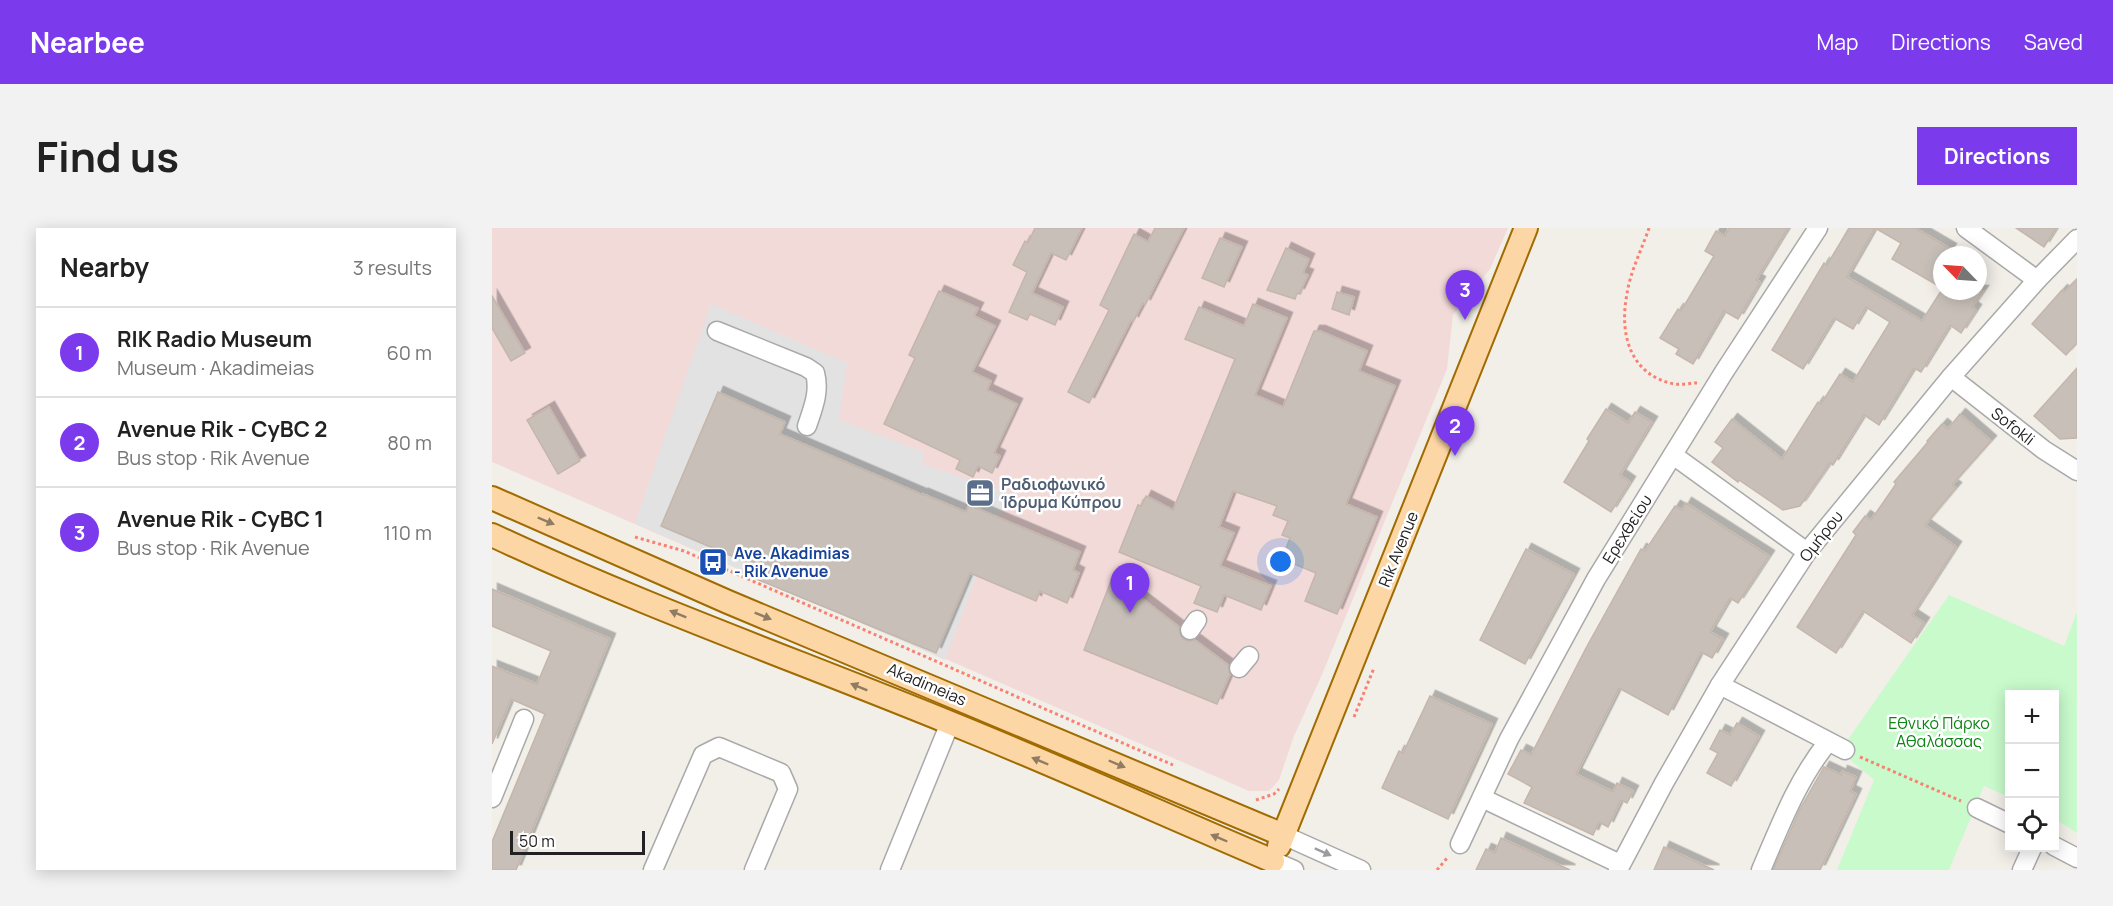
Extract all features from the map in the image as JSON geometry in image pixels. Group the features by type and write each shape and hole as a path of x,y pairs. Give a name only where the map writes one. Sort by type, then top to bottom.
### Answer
{"main road":[{"name":"Rik Avenue","path":"1271,865 1526,228"},
{"name":"Akadimeias","path":"492,498 728,602 1284,835"},
{"name":"Akadimeias","path":"492,535 680,615 950,723 1271,865"}],"street":[{"name":"Ερεχθείου","path":"1460,844 1538,684 1585,598 1712,391 1818,228"},
{"path":"1966,228 2037,280"},
{"name":"Ομήρου","path":"1619,867 1720,685 1807,552 1951,377 2037,280 2077,239"},
{"path":"717,331 806,367 815,373 818,383 816,397 807,426"},
{"name":"Sofokli","path":"1951,377 2043,450 2077,471"},
{"path":"1673,455 1807,552"},
{"path":"1720,685 1845,750"},
{"path":"492,798 524,719"},
{"path":"890,870 950,723"},
{"path":"1761,870 1806,772 1828,742"},
{"path":"653,870 703,755 719,747 781,773 788,789 754,870"},
{"path":"1482,798 1619,867"},
{"path":"1977,808 2005,822"},
{"name":"Akadimeias","path":"1284,835 1361,870"},
{"path":"2059,848 2077,858"},
{"path":"2022,870 2030,852"},
{"name":"Akadimeias","path":"1271,865 1294,870"}],"path":[{"path":"1649,228 1627,293 1624,328 1632,355 1652,377 1676,384 1697,382 1712,391"},
{"path":"625,533 684,551 1175,766"},
{"path":"1845,750 1977,808"},
{"path":"1251,799 1255,801 1264,799 1280,788"}],"shaded area":[{"name":"Ραδιοφωνικό Ίδρυμα Κύπρου","path":"492,228 1508,228 1490,269 1453,315 1447,369 1321,677 1294,736 1279,780 1269,791 1249,791 492,462"},
{"path":"711,304 847,363 839,420 924,452 922,464 1008,493 945,660 635,523"}],"green space":[{"name":"Εθνικό Πάρκο Αθαλάσσας","path":"1949,595 2064,646 2077,612 2077,833 2059,822 2059,690 2005,690 2005,795 1984,786 1949,870 1837,870 1874,780 1840,751"}],"building":[{"path":"1035,228 1082,228 1066,260 1051,253 1032,293 1063,307 1055,325 1030,314 1027,320 1009,312 1027,272 1013,265 1025,241 1028,243"},
{"path":"1155,228 1184,228 1145,305 1143,303 1133,322 1131,320 1089,403 1068,392 1109,310 1100,305 1134,234 1148,242"},
{"path":"1729,228 1788,228 1756,280 1760,282 1738,319 1724,311 1693,364 1676,354 1679,349 1660,338 1678,309 1681,311 1714,256 1705,251 1716,231 1725,236"},
{"path":"1849,228 1875,228 1847,277 1922,321 1935,300 1977,300 1972,307 1976,310 1961,333 1950,325 1921,372 1914,368 1879,425 1864,415 1833,465 1830,463 1800,506 1783,510 1739,480 1738,482 1712,462 1723,448 1715,442 1732,419 1782,459 1818,402 1821,404 1840,374 1853,382 1890,322 1866,307 1853,329 1834,318 1803,369 1772,350 1824,263 1827,265"},
{"path":"1875,228 1915,228 1946,246 1933,246 1933,283 1892,259 1901,243"},
{"path":"2016,228 2056,228 2044,247"},
{"path":"1220,238 1242,247 1224,287 1202,278"},
{"path":"1286,248 1309,259 1303,273 1308,275 1295,299 1267,290"},
{"path":"2077,279 2077,343 2066,355 2032,324 2062,290 2064,292"},
{"path":"939,291 978,308 974,316 995,326 972,372 991,381 987,390 1017,404 994,453 1000,456 992,473 978,466 973,477 956,469 960,460 884,424 915,358 909,355"},
{"path":"1337,292 1354,297 1349,315 1332,309"},
{"path":"492,296 525,353 511,361 492,328"},
{"path":"1253,304 1287,318 1255,395 1283,407 1314,331 1320,331 1367,351 1359,371 1395,386 1346,504 1377,517 1337,614 1305,601 1316,573 1282,559 1290,538 1282,535 1288,521 1273,515 1277,506 1233,491 1219,527 1234,533 1220,566 1271,586 1261,610 1224,595 1217,612 1194,603 1201,586 1119,552 1138,505 1141,506 1146,496 1173,510 1235,359 1185,339 1199,307 1244,326"},
{"path":"2077,368 2077,438 2060,439 2034,416"},
{"path":"718,392 785,422 780,434 966,512 969,505 1080,552 1073,570 1079,573 1067,603 1040,591 1036,601 970,573 936,653 742,573 746,562 661,526"},
{"path":"549,407 580,461 558,474 527,420"},
{"path":"1606,409 1628,423 1635,412 1652,422 1620,475 1630,482 1611,512 1564,482"},
{"path":"1960,414 1991,441 1952,485 1956,488 1925,525 1956,547 1912,615 1924,623 1911,643 1863,611 1836,653 1797,627 1856,535 1853,532 1865,516 1871,520 1896,484 1894,482 1927,441 1942,424 1948,429"},
{"path":"1686,503 1769,556 1738,603 1730,598 1710,632 1723,639 1712,658 1701,652 1668,715 1619,688 1576,774 1613,792 1617,783 1633,791 1627,803 1621,800 1608,827 1599,822 1593,835 1524,803 1532,787 1508,774 1521,750 1531,755 1586,648 1641,549 1645,551 1675,506 1682,510"},
{"path":"1526,549 1574,574 1525,664 1480,640"},
{"path":"1113,576 1179,627 1183,639 1195,640 1228,665 1230,674 1217,704 1084,650"},
{"path":"492,589 610,639 516,870 492,870 492,842 545,714 511,699 492,744 492,666 537,684 551,651 492,626"},
{"path":"1430,696 1492,724 1448,819 1382,788 1399,751 1403,753"},
{"path":"1737,723 1759,736 1731,786 1707,773 1718,753 1710,749 1720,730 1730,735"},
{"path":"1824,767 1841,775 1842,771 1856,777 1850,791 1856,794 1820,870 1773,870 1800,809"},
{"path":"1501,838 1570,870 1476,870 1486,849 1495,853"},
{"path":"1664,847 1714,870 1654,870"}],"place":[{"name":"Avenue Rik - CyBC 1","path":"1465,320"},
{"name":"Avenue Rik - CyBC 2","path":"1455,456"},
{"name":"Ραδιοφωνικό Ίδρυμα Κύπρου","path":"980,493"},
{"name":"Ave. Akadimias - Rik Avenue","path":"713,562"},
{"name":"RIK Radio Museum","path":"1130,613"}]}
